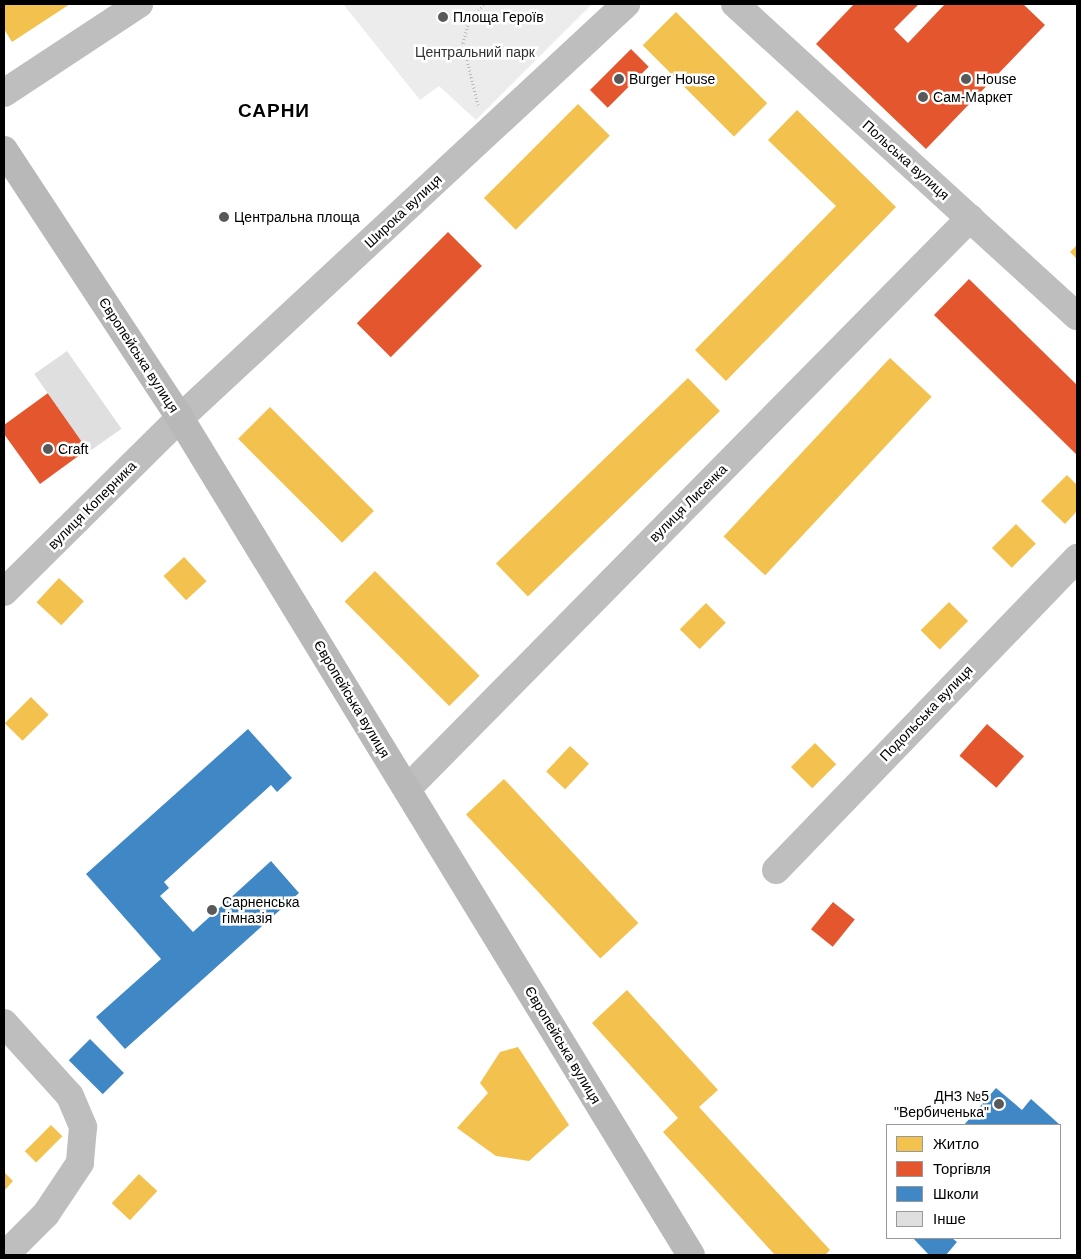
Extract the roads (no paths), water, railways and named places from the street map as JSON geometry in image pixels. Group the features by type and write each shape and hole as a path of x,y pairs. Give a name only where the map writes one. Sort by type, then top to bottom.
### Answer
{"main road":[{"name":"Європейська вулиця","path":"4,150 180,418 691,1255"}],"street":[{"path":"4,93 139,4"},
{"name":"Широка вулиця","path":"180,418 626,4"},
{"name":"Польська вулиця","path":"735,4 1077,316"},
{"name":"вулиця Лисенка","path":"407,789 970,218"},
{"name":"вулиця Коперника","path":"4,592 180,418"},
{"name":"Подольська вулиця","path":"776,870 1077,558"},
{"path":"4,1023 70,1096 82,1127 80,1163 46,1214 5,1255"}],"place":[{"name":"Площа Героїв","path":"443,17"},
{"name":"Burger House","path":"619,79"},
{"name":"House","path":"966,79"},
{"name":"Сам-Маркет","path":"923,97"},
{"name":"Центральна площа","path":"224,217"},
{"name":"Craft","path":"48,449"},
{"name":"Сарненська гімназія","path":"212,910"},
{"name":"ДНЗ №5 \"Вербиченька\"","path":"999,1104"}],"district":[{"name":"САРНИ","path":"274,111"}],"park label":[{"name":"Центральний парк","path":"475,52"}]}
